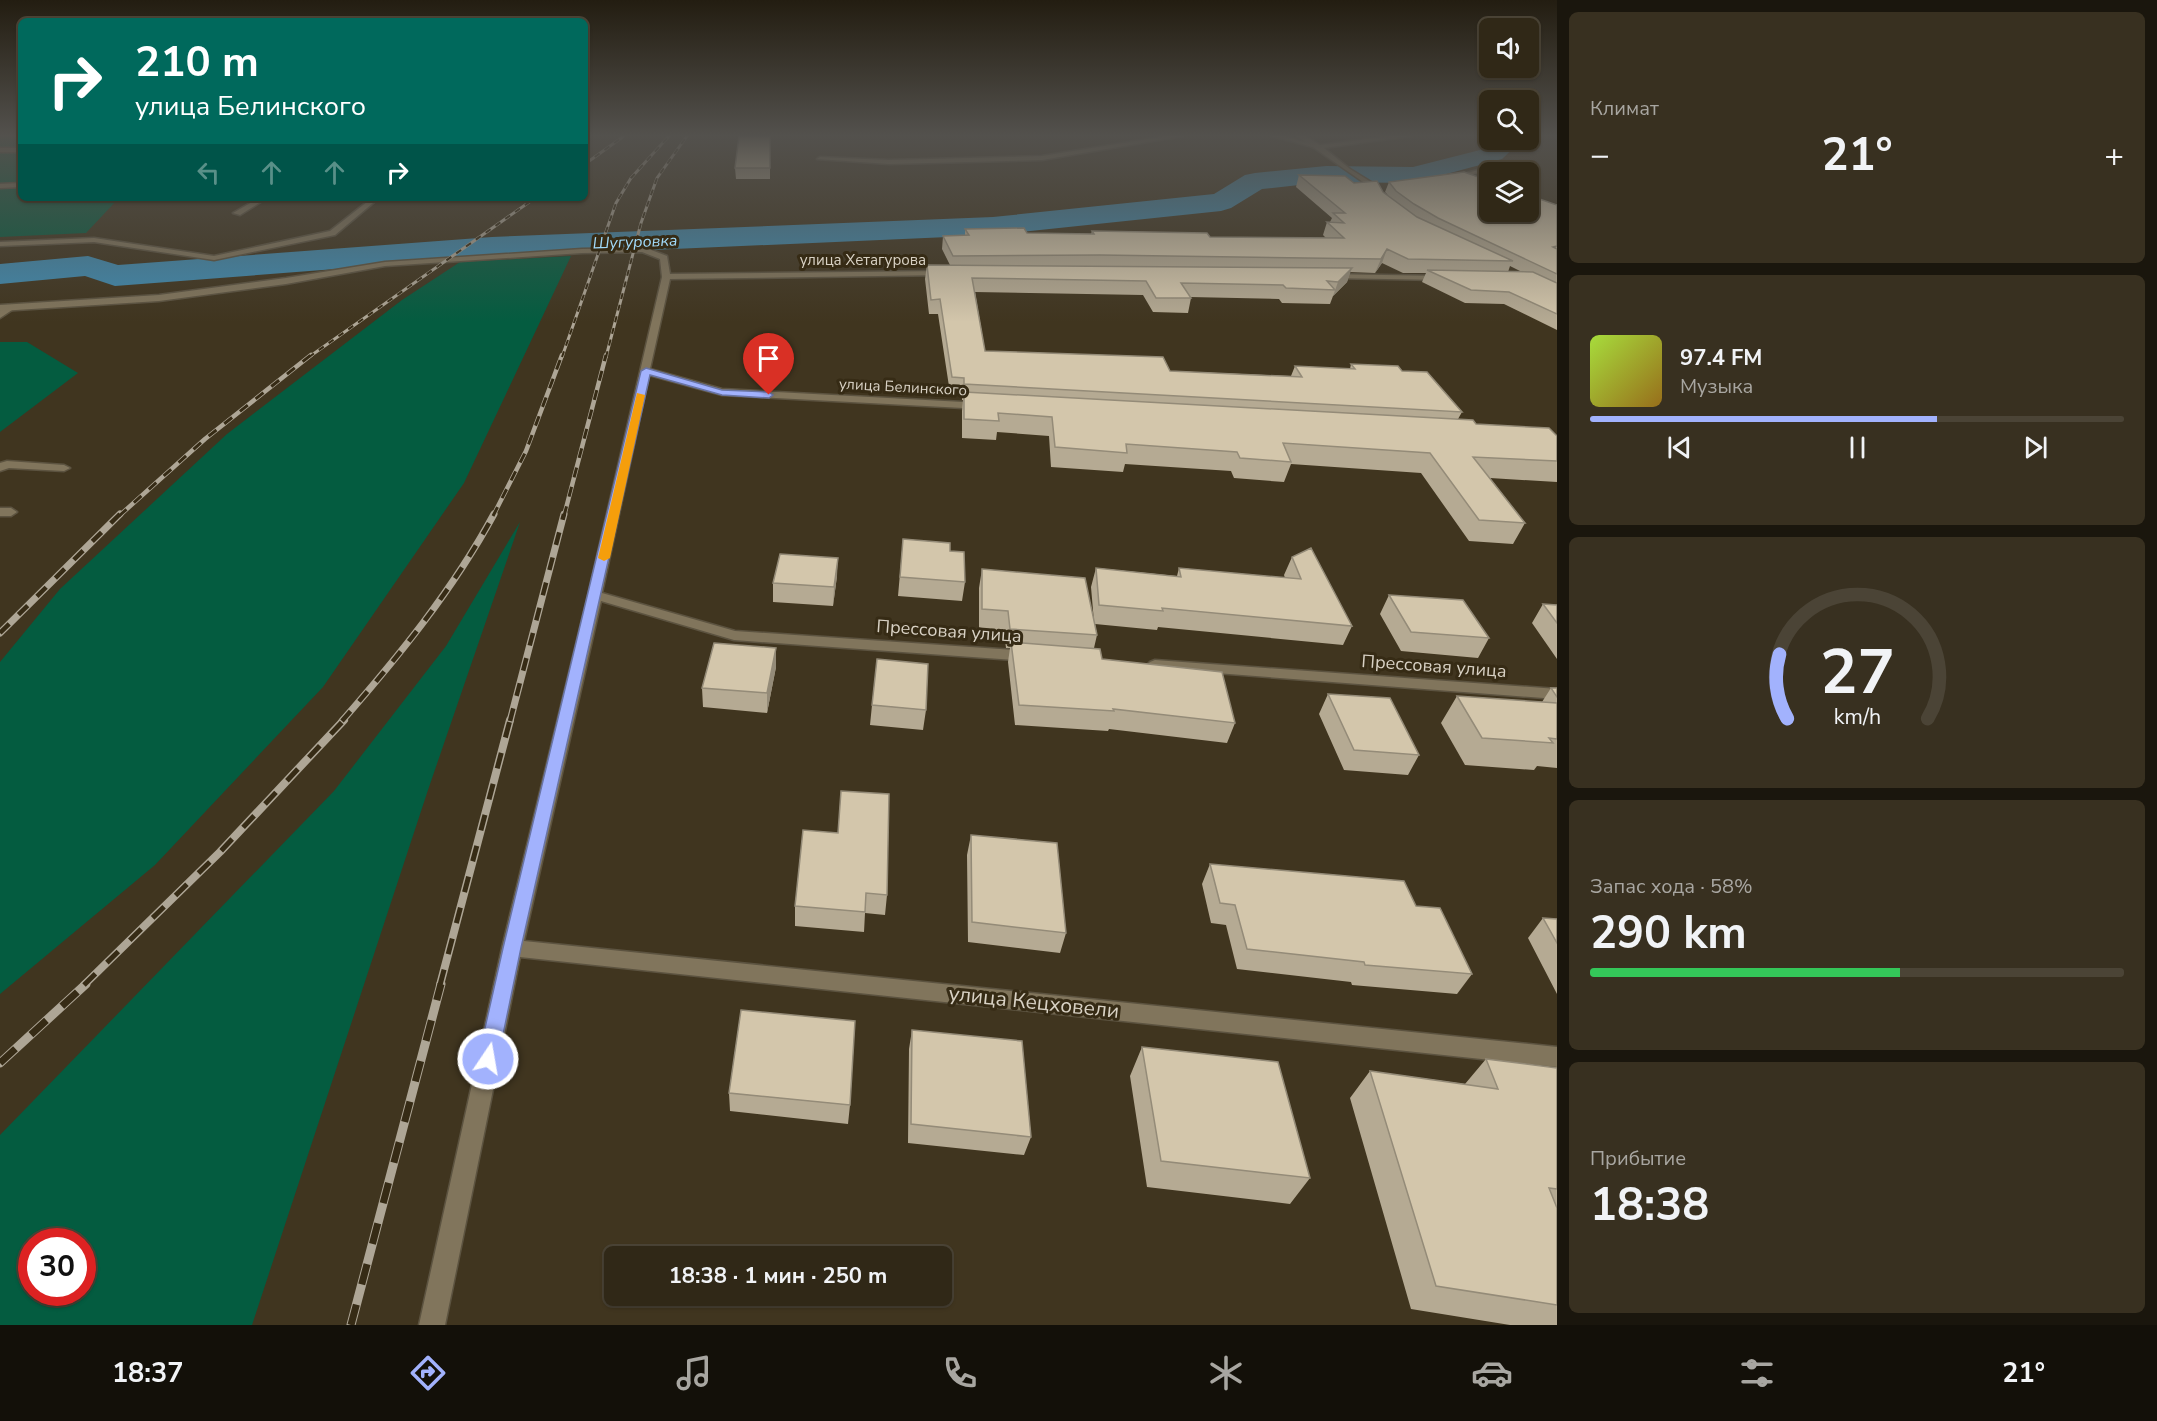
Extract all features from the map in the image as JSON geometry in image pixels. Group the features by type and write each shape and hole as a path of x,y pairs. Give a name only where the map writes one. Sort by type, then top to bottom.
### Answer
{"street":[{"path":"237,213 259,201"},
{"path":"0,244 94,240 214,258 332,233 372,201"},
{"path":"4,310 159,298 286,281 385,264 582,251 643,250 664,258 666,277 646,371 512,948 432,1325"},
{"name":"улица Хетагурова","path":"666,277 950,273"},
{"path":"1318,276 1458,278"},
{"name":"улица Белинского","path":"646,371 722,392 993,407"},
{"path":"0,468 7,464 64,468"},
{"name":"Прессовая улица","path":"595,595 734,636 1044,657"},
{"name":"Прессовая улица","path":"1140,664 1557,694"},
{"name":"улица Кецховели","path":"512,948 1557,1057"}],"green space":[{"path":"0,198 18,198 18,201 116,201 86,233 0,237"},
{"path":"571,256 464,483 323,687 155,865 0,994 0,662 60,589 227,434 402,300 460,262"},
{"path":"0,342 27,342 78,373 0,432"},
{"path":"520,522 428,790 252,1325 0,1325 0,1135 334,791 446,646"}],"building":[{"path":"1327,198 1391,198 1417,217 1513,261 1408,259 1387,249 1381,259 1100,255 953,256 943,236 969,235 965,229 1024,228 1027,233 1094,234 1092,231 1207,233 1210,237 1344,238 1327,222 1344,223 1333,213 1345,213"},
{"path":"1405,198 1479,198 1479,222 1539,222 1539,199 1557,205 1557,246 1553,247 1557,249 1557,274 1438,218"},
{"path":"927,265 1352,268 1338,282 1327,281 1335,290 1286,288 1283,285 1181,283 1191,298 1156,298 1146,281 972,278 985,351 1163,357 1170,371 1302,377 1295,366 1355,369 1351,364 1398,366 1402,371 1427,372 1462,412 964,384 964,378 952,377 940,299 931,300"},
{"path":"1427,270 1533,272 1557,283 1557,314 1509,292 1471,290"},
{"path":"964,392 1473,420 1476,424 1549,428 1557,436 1557,461 1473,457 1525,523 1479,520 1430,453 1283,443 1291,462 1240,458 1237,452 1126,444 1127,453 1055,447 1052,417 998,413 999,421 964,419"},
{"path":"903,539 950,543 950,551 964,552 965,582 900,577"},
{"path":"1311,548 1352,626 1162,608 1163,611 1099,605 1096,568 1181,577 1179,568 1301,579 1292,557"},
{"path":"780,554 838,558 834,587 773,583"},
{"path":"982,569 1085,578 1097,635 1010,629 1008,611 982,609"},
{"path":"1389,595 1463,600 1489,638 1411,632"},
{"path":"1543,604 1557,605 1557,623"},
{"path":"1011,642 1100,649 1102,659 1222,672 1235,723 1113,709 1114,711 1019,705"},
{"path":"714,643 776,648 767,693 702,688"},
{"path":"877,659 928,664 926,710 872,705"},
{"path":"1551,688 1557,688 1557,697"},
{"path":"1328,694 1390,698 1419,755 1354,750"},
{"path":"1457,696 1557,703 1557,739 1549,738 1553,743 1482,738"},
{"path":"841,791 889,794 887,895 866,893 865,912 795,906 803,830 838,833"},
{"path":"971,835 1057,843 1066,933 972,922"},
{"path":"1210,864 1404,881 1416,906 1440,908 1472,974 1365,965 1364,962 1247,949 1235,905 1220,903"},
{"path":"1543,918 1557,919 1557,943"},
{"path":"741,1010 855,1021 850,1105 729,1093"},
{"path":"912,1030 1022,1041 1031,1137 911,1124"},
{"path":"1142,1047 1278,1062 1310,1178 1161,1161"},
{"path":"1486,1059 1557,1068 1557,1189 1549,1188 1557,1208 1557,1305 1436,1286 1370,1071 1498,1089"}],"waterway":[{"name":"Шугуровка","path":"0,274 88,266 115,276 492,247 993,226 1221,202 1228,198"}],"railway":[{"path":"562,357 619,198"},
{"path":"606,357 641,223 650,198"},
{"path":"309,357 531,201"},
{"path":"119,516 205,439 311,355"},
{"path":"493,516 526,451 562,355"},
{"path":"564,516 606,355"},
{"path":"0,633 120,514"},
{"path":"342,721 424,622 461,569 494,514"},
{"path":"510,721 564,514"},
{"path":"84,985 220,852 344,720"},
{"path":"440,985 510,720"},
{"path":"0,1063 86,984"},
{"path":"351,1325 441,984"}],"slow traffic":[{"path":"604,558 640,395"}],"route":[{"path":"488,1059 646,371 722,392 769,395"}]}
